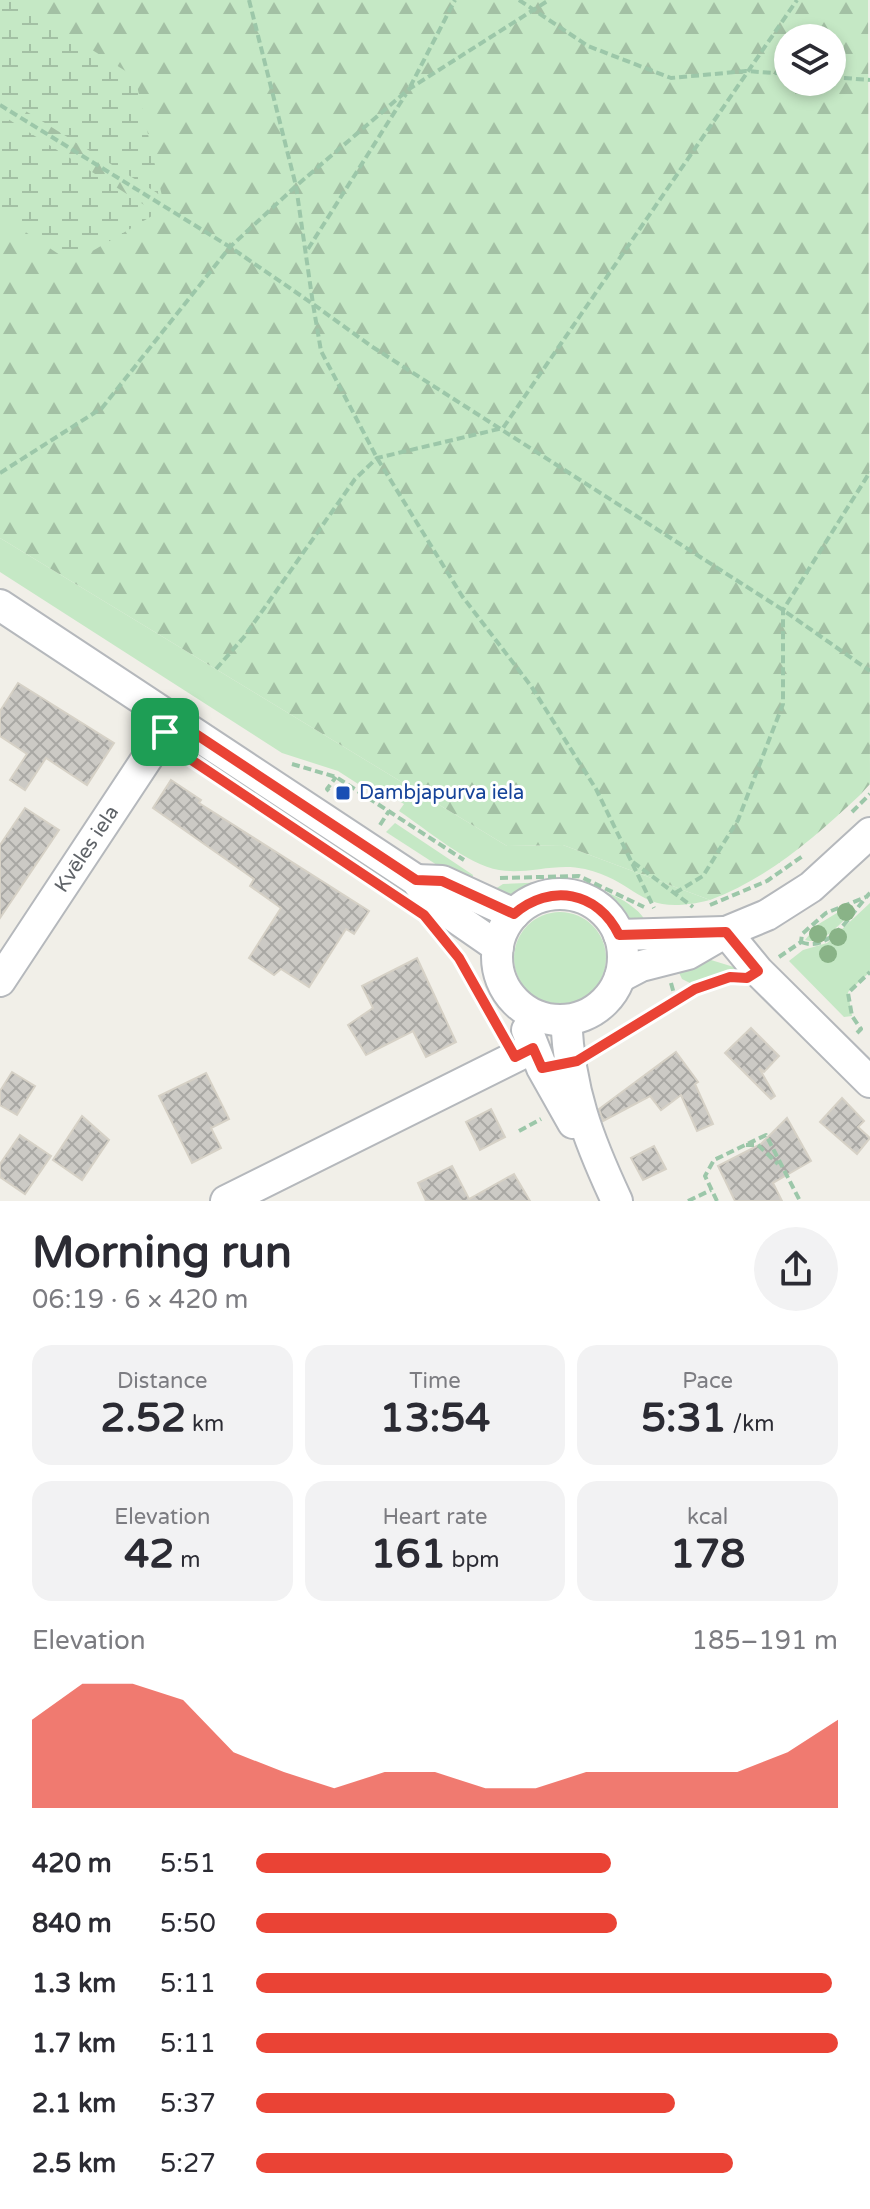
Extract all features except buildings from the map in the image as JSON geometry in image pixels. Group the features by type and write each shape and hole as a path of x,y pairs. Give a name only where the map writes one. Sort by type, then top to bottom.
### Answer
{"street":[{"path":"0,605 416,880 433,902 498,947"},
{"name":"Kvēles iela","path":"0,981 173,719"},
{"path":"620,977 641,966 688,954 726,932 767,915 811,887 860,824"},
{"path":"416,880 442,881 514,914"},
{"path":"565,894 592,902 613,922 619,935 623,956 620,977 601,1005 566,1020 531,1013 517,1002 501,977 498,947 514,914 537,898 565,894"},
{"path":"619,935 726,932"},
{"path":"726,932 758,971 870,1082"},
{"path":"517,1002 515,1057 586,1136"},
{"path":"566,1020 568,1062 586,1136 617,1201"},
{"path":"226,1201 515,1057"}],"path":[{"path":"249,0 296,186 321,351 377,458 462,596 531,686 580,763 652,898 655,913 579,876 495,877"},
{"path":"307,251 409,89 455,0"},
{"path":"519,0 588,46 671,78 746,71 774,73"},
{"path":"0,473 102,408 230,247 296,186 409,89 549,0"},
{"path":"216,669 244,637 355,479 377,458 503,428 797,0"},
{"path":"846,78 870,80"},
{"path":"0,105 230,247 371,346 783,610 870,671"},
{"path":"675,893 703,876 738,820 783,704 783,610 870,472"},
{"path":"280,760 336,777 469,864"},
{"path":"860,824 870,794"},
{"path":"684,913 767,881 810,850"},
{"path":"631,861 697,909"},
{"path":"801,942 807,945 825,940 857,911 868,895"},
{"path":"568,1062 577,1061 695,989 730,977 747,978 801,942 802,934 826,913 868,895"},
{"path":"447,939 515,1057"},
{"path":"855,1035 861,1029 852,1016 848,993 870,972"},
{"path":"519,1131 547,1116"},
{"path":"717,1201 705,1176 714,1160 766,1135 800,1201"},
{"path":"745,1145 758,1145 783,1168"},
{"path":"688,1201 711,1190"}],"green space":[{"path":"0,0 868,0 870,784 790,855 752,880 710,900 563,845 507,846 0,538"},
{"path":"0,0 13,0 135,77 162,196 0,95"},
{"path":"0,114 157,213 72,263 0,215"},
{"path":"0,538 507,846 563,845 710,900 668,905 654,902 604,875 585,869 563,867 510,871 474,861 399,811 404,804 387,794 383,800 338,771 282,753 0,572"},
{"path":"395,823 473,875 471,887 386,832"},
{"path":"571,881 625,901 647,924 622,919 594,894 577,887 554,886 516,894 492,891 503,884"},
{"path":"870,903 870,972 848,992 852,1016 844,1017 789,961 803,950 827,943"},
{"path":"850,905 854,910 832,932 819,940 805,940 817,925"},
{"path":"560,912 578,916 592,926 602,940 606,958 602,976 592,990 578,1000 560,1004 542,1000 528,990 518,976 514,958 518,940 528,926 542,916"},
{"path":"711,960 737,968 692,984 682,979 676,966"}],"place":[{"name":"Dambjapurva iela","path":"343,793"}],"route":[{"path":"173,719 416,880 442,881 514,914 537,898 551,894 579,897 603,911 619,935 726,932 758,971 747,978 730,977 695,989 577,1061 542,1068 533,1048 515,1057 447,939 424,915 160,739 165,732 173,719"}]}
